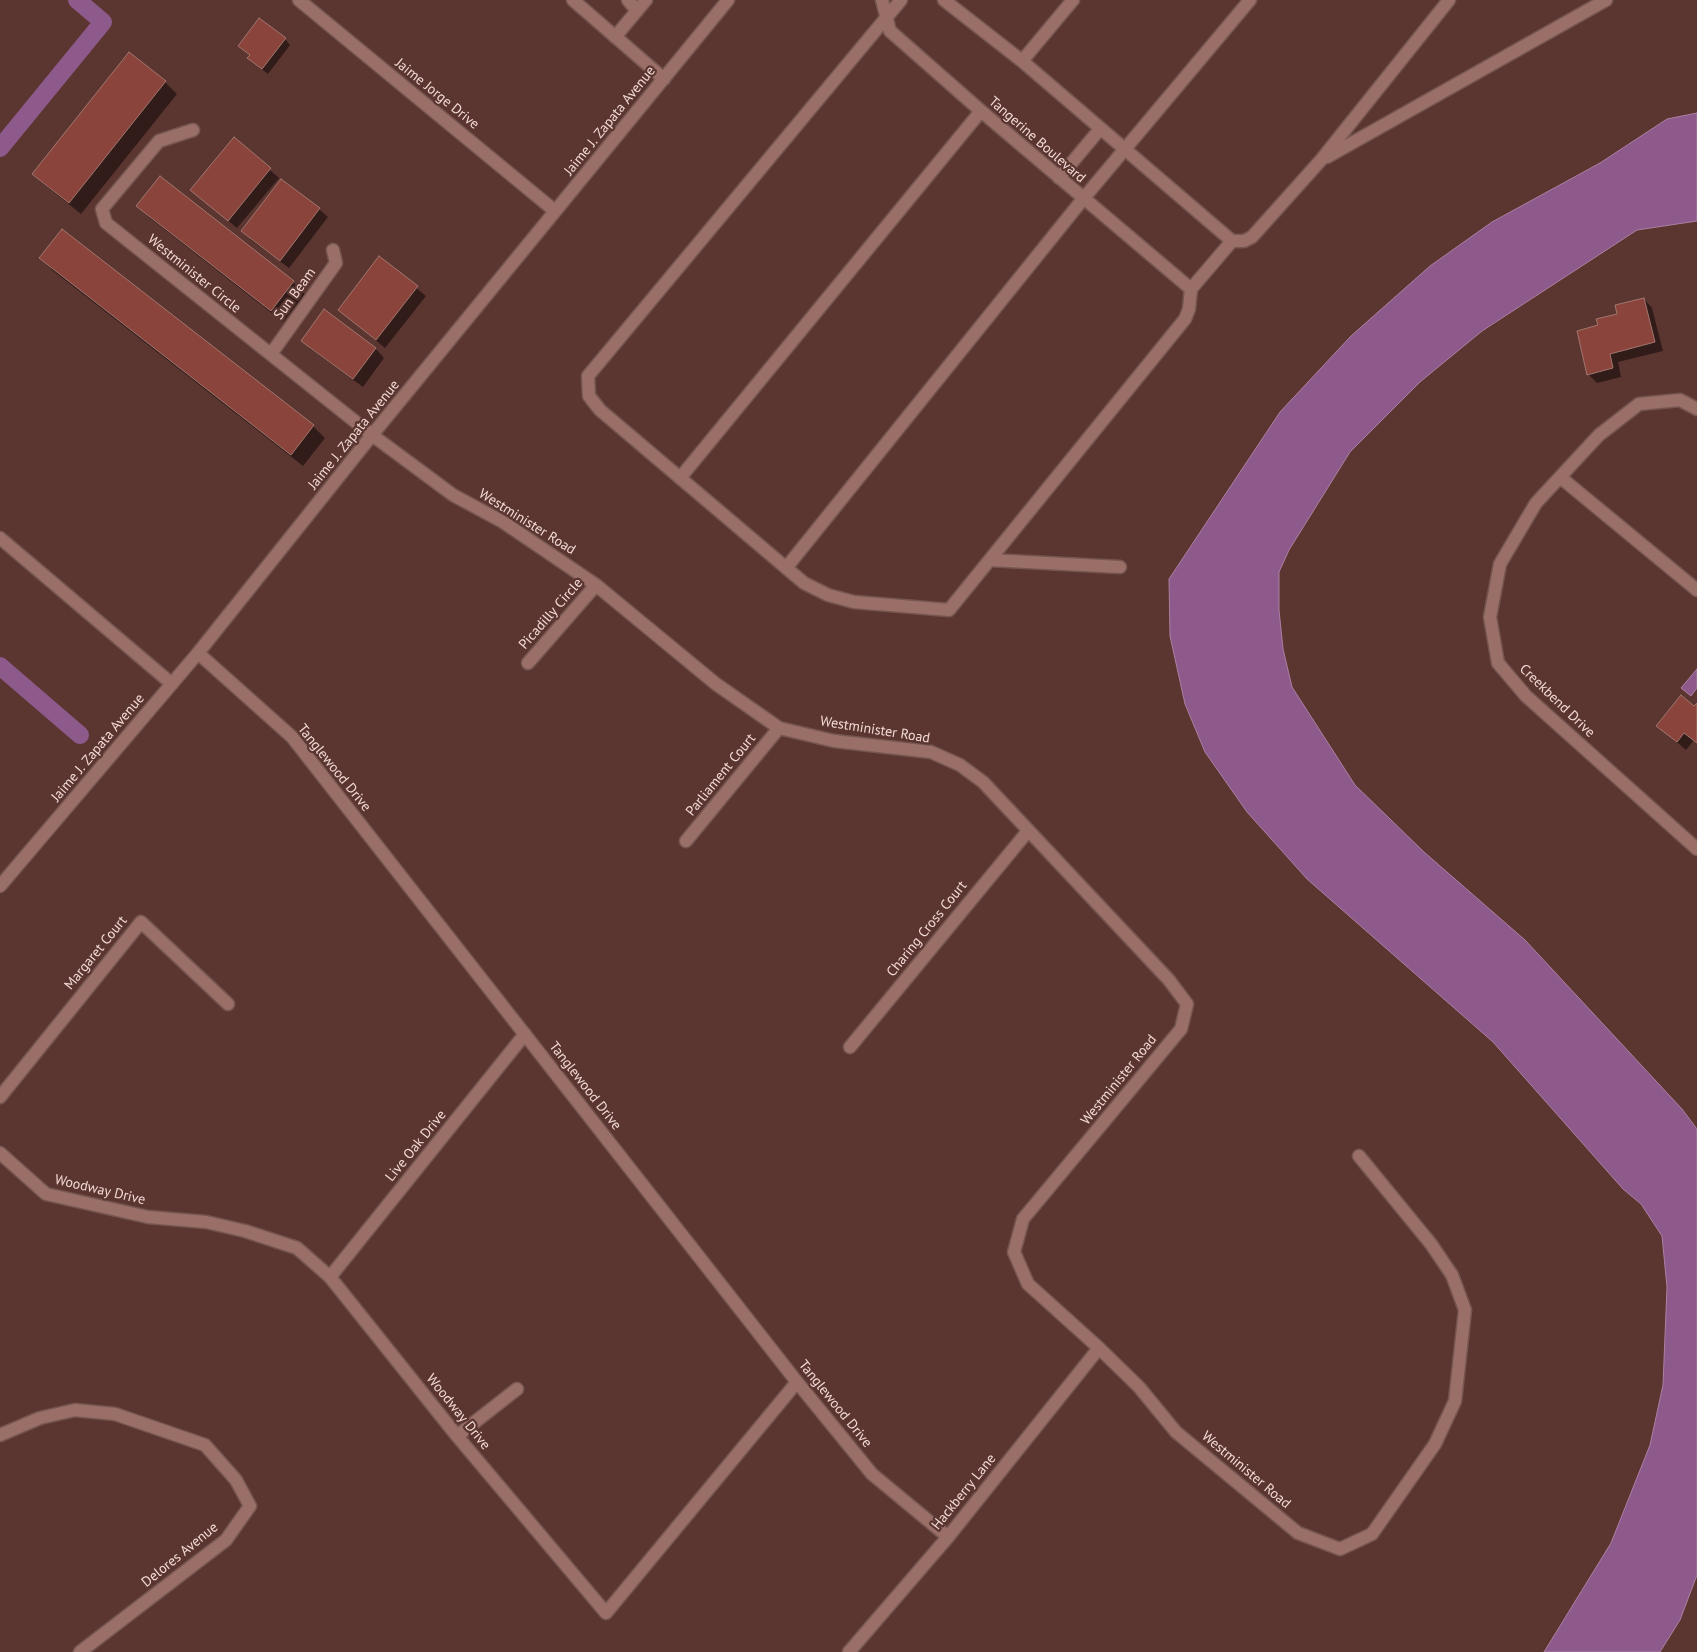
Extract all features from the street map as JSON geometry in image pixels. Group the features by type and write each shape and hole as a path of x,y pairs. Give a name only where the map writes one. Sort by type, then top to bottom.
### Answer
{"street":[{"name":"Jaime Jorge Drive","path":"299,0 556,211"},
{"path":"573,0 664,79"},
{"path":"628,0 637,11"},
{"path":"615,37 646,0"},
{"name":"Jaime J. Zapata Avenue","path":"0,886 198,653 372,436 728,0"},
{"name":"Tangerine Boulevard","path":"882,0 890,31 1083,199 1191,289"},
{"path":"901,0 588,376 589,396 600,410 804,583 828,595 854,602 948,610 1185,319 1190,309 1191,289 1232,241"},
{"path":"944,0 1022,61 1232,241 1244,241 1252,237 1321,160 1449,0"},
{"path":"1022,61 1073,0"},
{"path":"786,568 1083,199 1250,0"},
{"path":"1321,160 1606,0"},
{"path":"680,478 981,111"},
{"path":"1059,178 1100,129"},
{"name":"Westminister Circle","path":"193,130 159,140 102,209 106,223 372,436"},
{"name":"Sun Beam","path":"271,354 336,263 333,250"},
{"name":"Creekbend Drive","path":"1697,408 1680,400 1639,404 1599,435 1536,503 1500,564 1490,617 1498,663 1526,696 1697,849"},
{"name":"Westminister Road","path":"372,436 453,495 504,522 596,584 716,684 779,728 834,741 931,752 960,765 983,782 1169,980 1187,1004 1181,1029 1023,1219 1014,1252 1028,1284 1139,1387 1176,1432 1298,1533 1340,1549 1372,1534 1435,1444 1455,1401 1465,1310 1452,1275 1436,1252 1359,1156"},
{"path":"1560,477 1697,590"},
{"path":"0,538 172,684"},
{"path":"990,560 1120,567"},
{"name":"Picadilly Circle","path":"528,663 596,584"},
{"name":"Tanglewood Drive","path":"198,653 292,737 797,1382 872,1474 948,1537"},
{"name":"Parliament Court","path":"686,841 779,728"},
{"name":"Charing Cross Court","path":"850,1047 1028,830"},
{"name":"Margaret Court","path":"0,1097 141,922 228,1004"},
{"name":"Live Oak Drive","path":"330,1277 525,1034"},
{"name":"Woodway Drive","path":"0,1153 46,1194 148,1217 206,1222 245,1231 297,1248 330,1277 457,1436 606,1613 797,1382"},
{"name":"Hackberry Lane","path":"848,1652 948,1537 1099,1348"},
{"path":"457,1436 517,1389"},
{"name":"Delores Avenue","path":"0,1435 40,1418 74,1410 115,1414 205,1445 236,1480 250,1506 226,1540 80,1652"}],"shaded area":[{"path":"1697,113 1697,221 1637,230 1482,331 1420,382 1350,452 1289,550 1279,572 1279,610 1283,649 1292,687 1355,785 1424,852 1525,940 1682,1109 1697,1129 1697,1575 1680,1620 1660,1652 1544,1652 1611,1543 1650,1445 1663,1385 1667,1287 1662,1236 1641,1204 1623,1189 1493,1042 1307,879 1247,812 1205,752 1185,704 1170,636 1169,579 1280,412 1351,336 1430,266 1492,222 1600,163 1667,119"},
{"path":"1697,669 1697,688 1691,696 1681,688"}],"building":[{"path":"259,18 286,38 262,69 247,58 250,55 238,46"},
{"path":"129,52 166,81 69,203 32,174"},
{"path":"234,137 271,168 228,221 190,190"},
{"path":"160,176 294,281 271,311 136,206"},
{"path":"281,179 320,208 280,261 241,231"},
{"path":"62,229 314,425 291,455 39,258"},
{"path":"379,256 418,286 376,340 338,310"},
{"path":"1644,298 1655,342 1610,354 1613,368 1587,375 1577,331 1598,325 1596,319 1617,314 1615,305"},
{"path":"324,309 376,348 353,379 301,341"},
{"path":"1681,695 1694,706 1697,703 1697,743 1684,733 1677,742 1656,726"}],"waterway":[{"path":"0,148 103,22 77,0"},
{"path":"0,666 80,735"}]}
